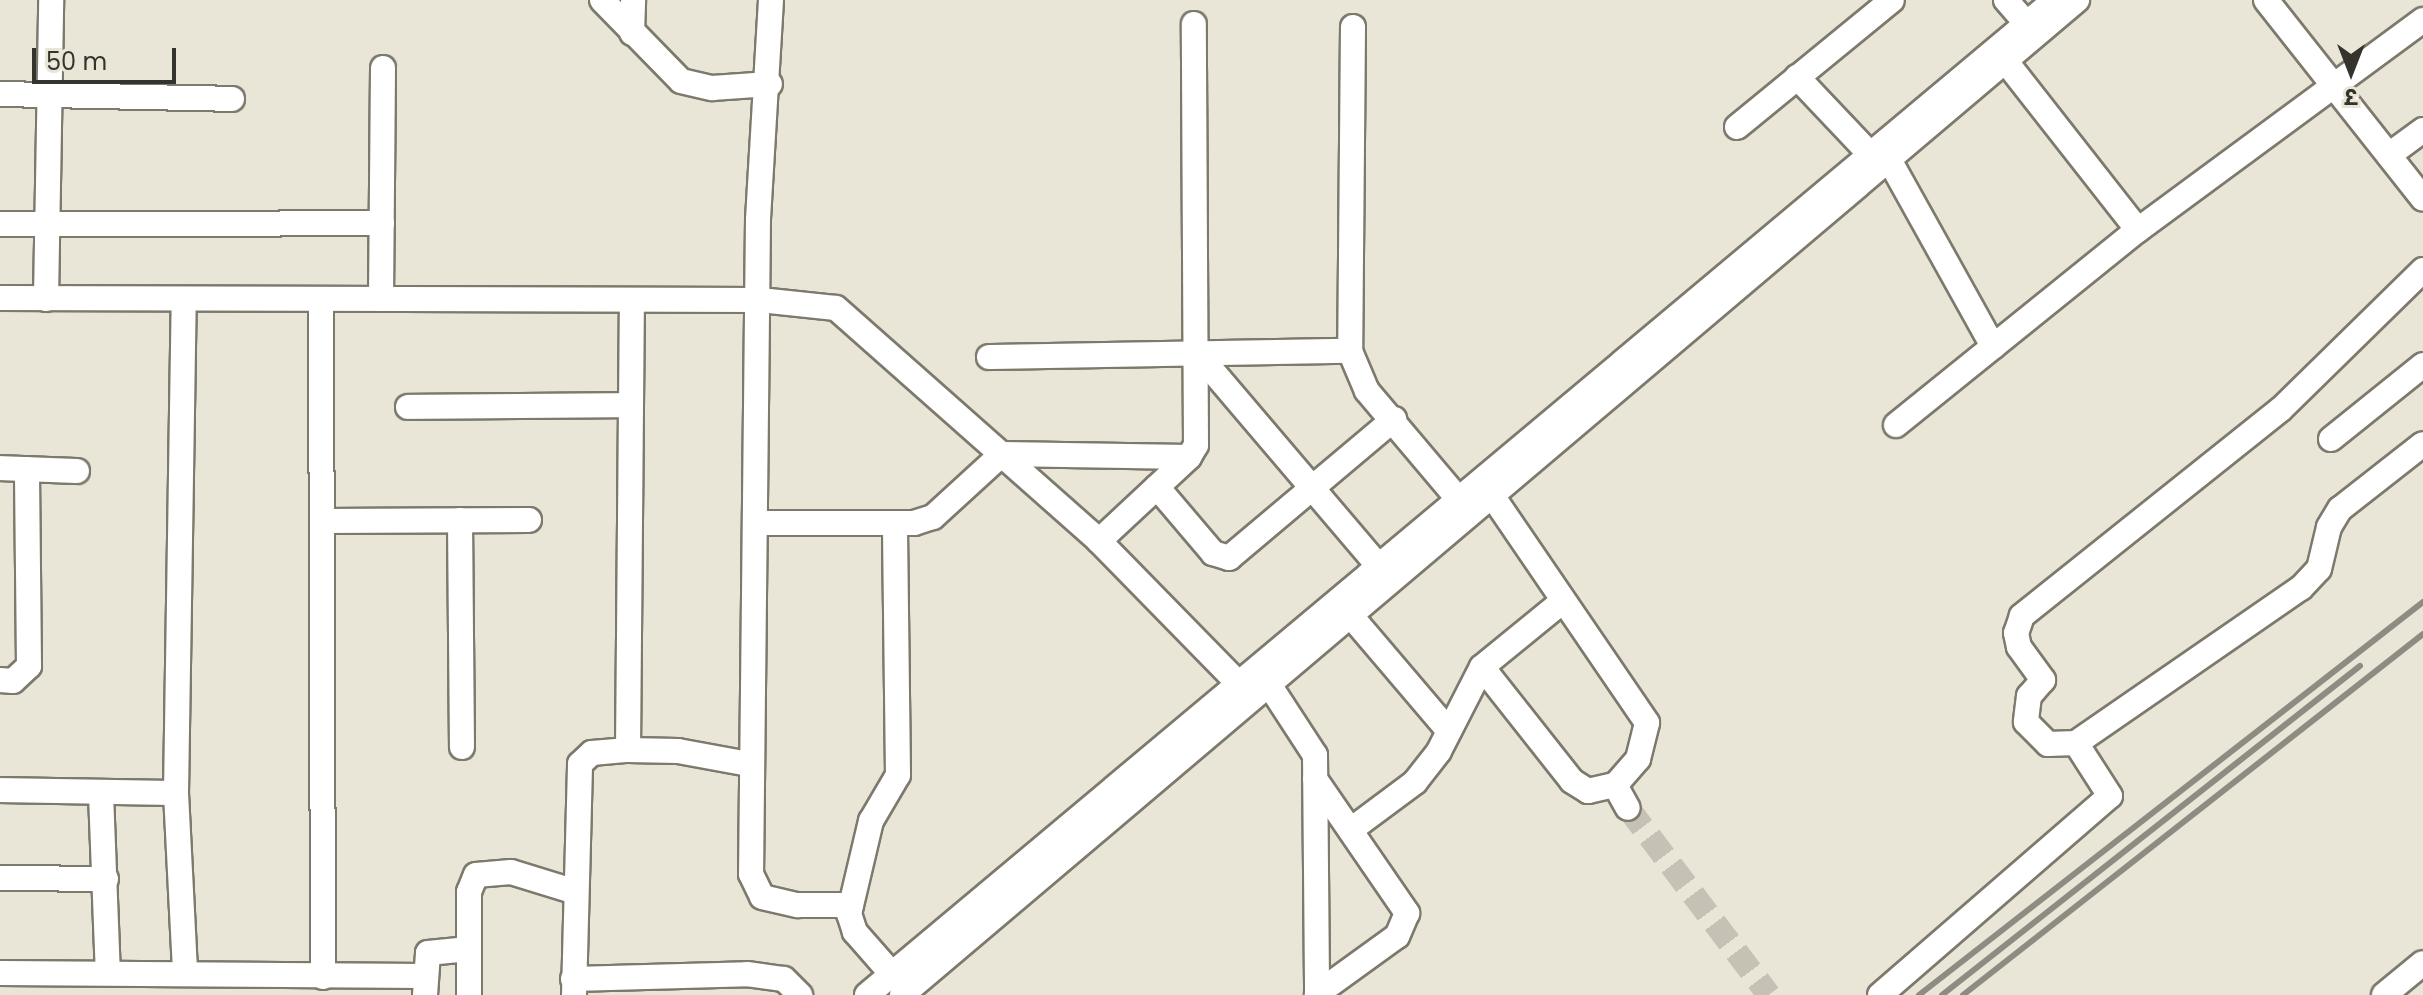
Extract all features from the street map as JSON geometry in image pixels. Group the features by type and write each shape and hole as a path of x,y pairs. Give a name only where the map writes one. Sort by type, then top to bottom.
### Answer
{"street":[{"path":"46,299 51,0"},
{"path":"602,0 665,68 695,87 770,84"},
{"path":"632,33 633,0"},
{"path":"771,0 770,84 758,220 757,523 749,764 756,893 798,905 851,905"},
{"path":"2006,0 2027,24"},
{"path":"867,995 897,984 1351,616 1463,504 1868,152 2055,0"},
{"path":"1256,691 1377,564 1463,504 1491,494 1891,163 2077,0"},
{"path":"2266,0 2333,89 2423,199"},
{"path":"1737,127 1881,4"},
{"path":"1896,425 2138,230 2423,20"},
{"path":"1099,541 1189,457 1198,431 1194,24"},
{"path":"1353,27 1350,351 1367,391 1394,419 1463,504"},
{"path":"2007,63 2138,230"},
{"path":"381,299 383,68"},
{"path":"1797,77 1868,152"},
{"path":"0,94 232,99"},
{"path":"2389,155 2423,130"},
{"path":"1891,163 1993,346"},
{"path":"0,224 382,223"},
{"path":"2421,278 2281,409 2022,616 2016,633 2019,647 2043,680 2029,696 2026,722 2048,744 2076,743 2301,588 2319,569 2329,527 2340,509 2423,444"},
{"path":"0,298 760,300 836,308 1099,541 1256,691 1305,733 1315,755 1317,995"},
{"path":"184,299 176,793 185,973"},
{"path":"321,299 323,977"},
{"path":"628,750 632,300"},
{"path":"989,357 1350,351"},
{"path":"1199,355 1377,564"},
{"path":"2331,439 2423,365"},
{"path":"408,407 631,405"},
{"path":"1157,487 1221,558 1236,553 1394,419"},
{"path":"757,523 895,525 933,517 1002,454 1189,457"},
{"path":"0,468 77,471"},
{"path":"0,680 13,681 29,666 27,469"},
{"path":"1482,667 1572,781 1588,791 1615,785 1638,759 1647,723 1491,494"},
{"path":"460,520 462,747"},
{"path":"322,521 529,520"},
{"path":"895,525 898,775 871,821 851,905 855,932 897,984"},
{"path":"1352,829 1415,782 1449,731 1482,667 1563,601"},
{"path":"1351,616 1449,731"},
{"path":"1880,995 2110,796 2076,743"},
{"path":"749,764 678,751 628,750 592,753 580,764 573,987 747,974 784,979 800,995"},
{"path":"1315,779 1403,901 1405,924 1382,949 1317,995"},
{"path":"1615,785 1628,808"},
{"path":"0,790 176,793"},
{"path":"101,794 108,973"},
{"path":"469,995 469,892 476,875 511,872 576,892"},
{"path":"0,878 106,879"},
{"path":"6,980 108,973 185,973 323,977 425,985 428,953 469,949"},
{"path":"2384,995 2423,963"}],"tunnel":[{"path":"1628,808 1769,995"}],"railway":[{"path":"1919,995 2423,602"},
{"path":"1963,995 2423,634"},
{"path":"1942,995 2360,666"}]}
